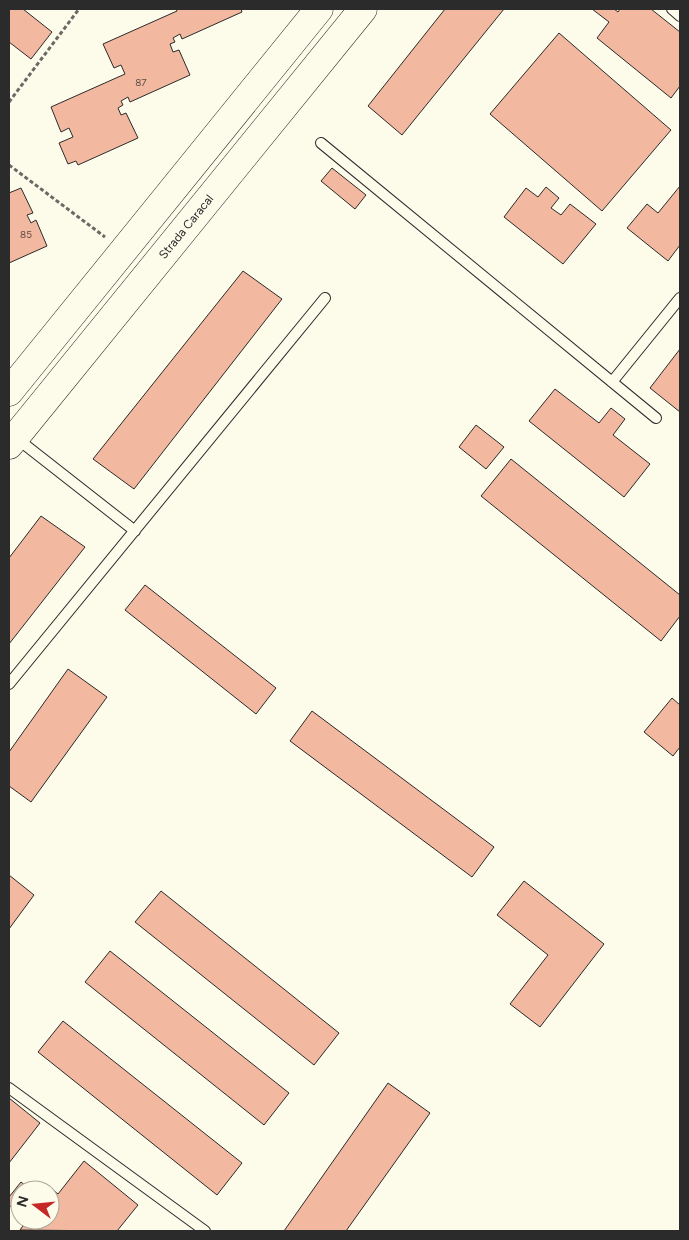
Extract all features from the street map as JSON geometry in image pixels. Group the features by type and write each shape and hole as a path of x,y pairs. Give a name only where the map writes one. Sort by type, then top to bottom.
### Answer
{"main road":[{"path":"9,392 319,9"},
{"name":"Strada Caracal","path":"11,438 363,9"}],"lane":[{"path":"672,9 680,16"},
{"path":"321,143 656,418"},
{"path":"9,684 325,298"},
{"path":"612,382 680,298"},
{"path":"11,438 134,531"},
{"path":"9,1088 205,1231"}],"path":[{"path":"9,102 79,9"},
{"path":"9,165 123,251"}],"building":[{"path":"9,9 23,9 52,32 31,59 9,42"},
{"path":"176,9 241,9 242,12 182,39 180,34 173,38 175,42 170,44 173,52 179,50 190,75 130,102 128,97 121,101 123,105 118,108 121,115 126,113 138,138 78,165 76,161 68,164 59,143 73,137 69,128 61,132 51,107 125,74 121,65 114,68 103,44 177,11"},
{"path":"445,9 504,9 402,135 368,106"},
{"path":"592,9 614,9 618,12 620,9 651,9 680,32 680,86 671,98 597,38 609,22"},
{"path":"559,33 671,130 602,211 490,114"},
{"path":"332,168 366,195 355,209 321,181"},
{"path":"680,186 680,245 668,261 627,228 647,204 658,213"},
{"path":"546,187 559,198 551,208 561,215 570,204 596,224 563,264 504,217 526,188 538,197"},
{"path":"21,188 33,213 27,215 31,223 36,220 47,246 9,263 9,193"},
{"path":"243,271 282,299 134,489 93,459"},
{"path":"680,349 680,412 650,388"},
{"path":"555,389 599,423 611,408 625,419 613,435 650,464 624,497 529,421"},
{"path":"476,425 504,447 486,469 459,447"},
{"path":"511,459 680,595 680,616 661,641 481,496"},
{"path":"41,516 85,547 9,644 9,558"},
{"path":"145,585 276,688 256,714 125,610"},
{"path":"68,669 107,697 31,802 9,786 9,752"},
{"path":"672,698 680,705 680,747 673,756 644,732"},
{"path":"312,711 494,847 472,877 290,741"},
{"path":"9,875 34,895 9,929"},
{"path":"524,881 604,944 540,1027 510,1004 548,955 497,915"},
{"path":"161,891 339,1033 314,1065 135,922"},
{"path":"110,951 289,1093 264,1125 85,982"},
{"path":"63,1021 242,1163 217,1195 38,1052"},
{"path":"388,1083 430,1113 346,1231 284,1231"},
{"path":"9,1098 40,1123 9,1163"},
{"path":"84,1161 138,1205 117,1231 20,1230 60,1230 60,1191"}]}
